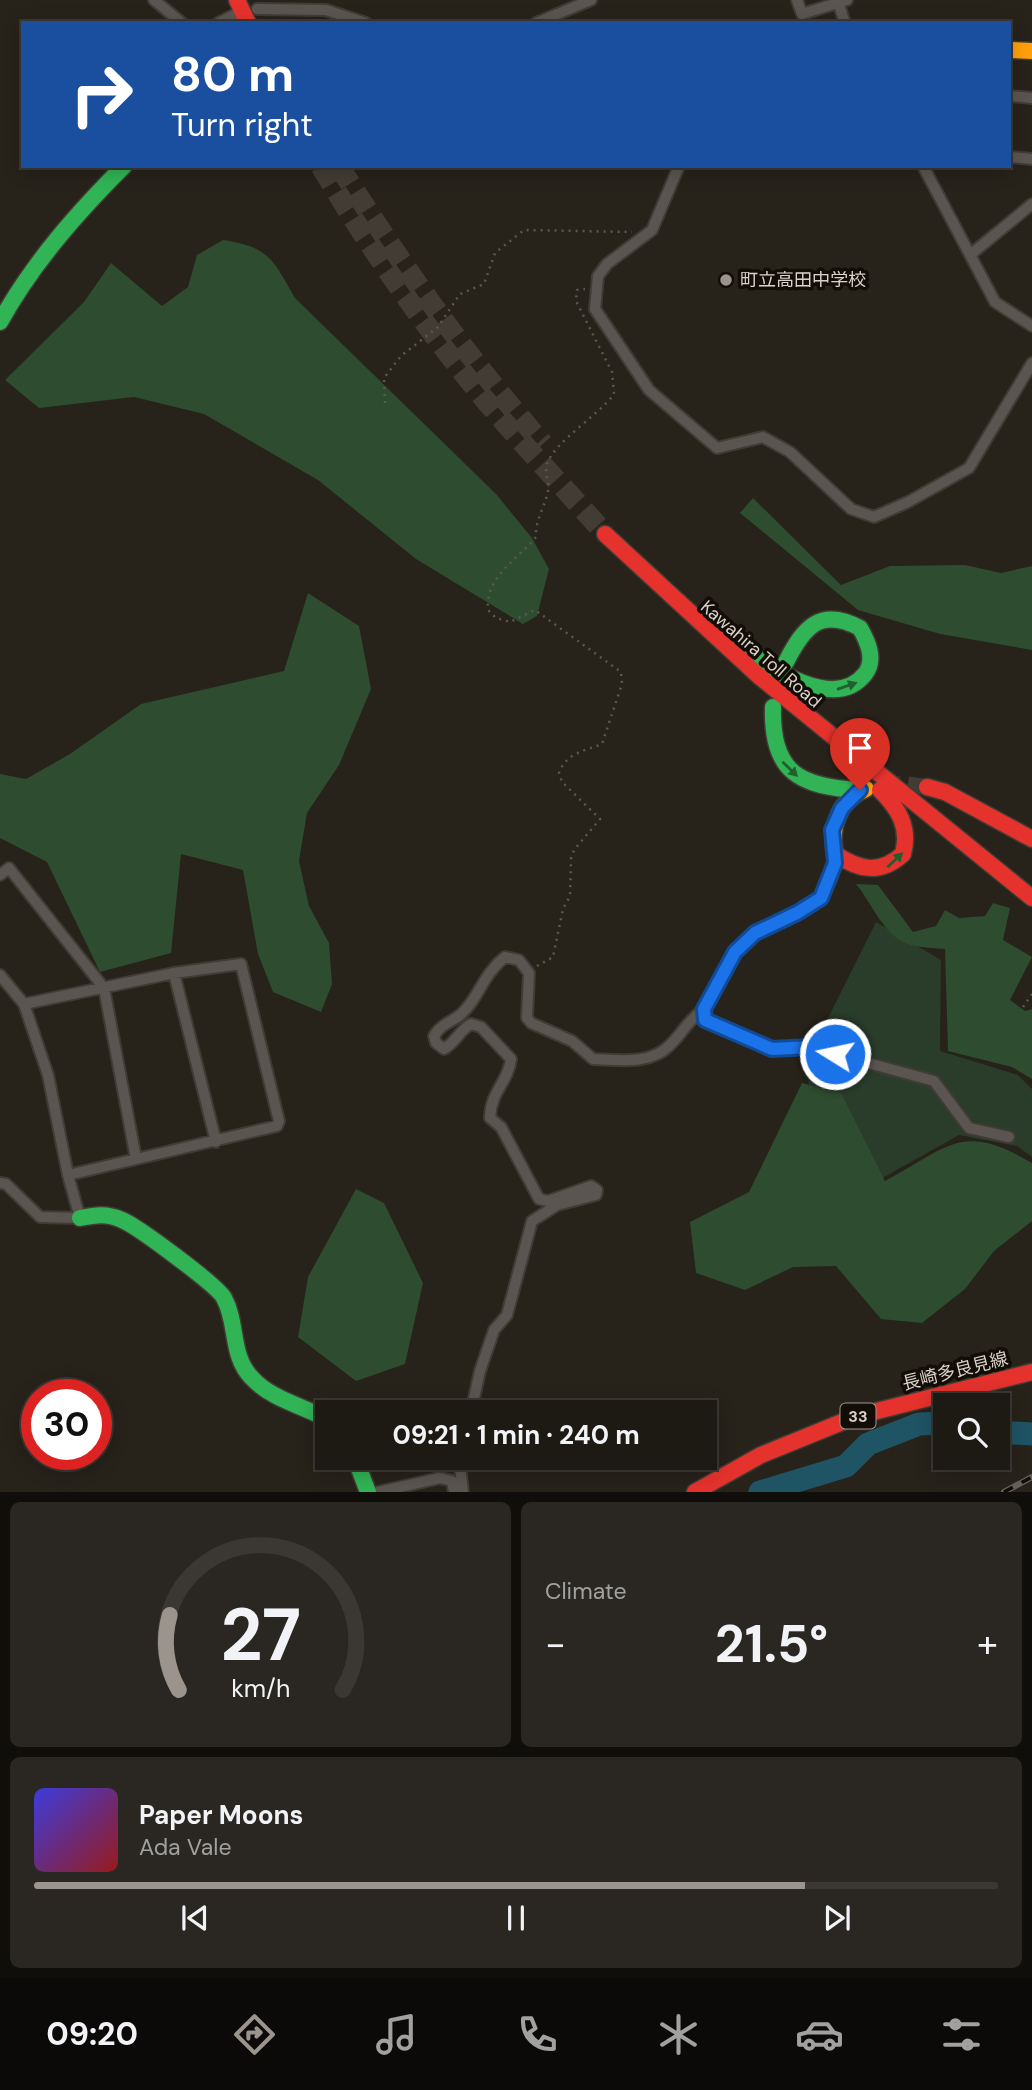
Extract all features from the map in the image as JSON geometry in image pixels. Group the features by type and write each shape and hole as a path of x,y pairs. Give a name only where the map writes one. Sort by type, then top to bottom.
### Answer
{"main road":[{"path":"1011,50 1032,51"},
{"path":"0,322 19,285 122,168"},
{"name":"Kawahira Toll Road","path":"1032,889 821,721 721,634 609,530 667,596 772,699 1032,898"},
{"path":"721,634 777,670 824,689 850,687 862,679 869,668 871,654 860,628 838,617 813,623 802,631 786,662"},
{"path":"772,699 888,798 901,814 907,829 903,854 883,870 858,868 835,854 832,830 836,819 864,789 832,790 813,785 790,771 772,744 772,699"},
{"path":"927,787 945,792 1032,839"},
{"path":"80,1218 101,1214 123,1220 220,1290 229,1302 240,1364 248,1376 272,1394 315,1414"},
{"name":"長崎多良見線","path":"695,1492 761,1455 857,1416 1032,1372"},
{"path":"360,1470 368,1492"}],"street":[{"path":"154,0 180,21"},
{"path":"541,21 591,0"},
{"path":"797,0 802,14 843,1 845,21"},
{"path":"223,21 247,11 326,9 360,21"},
{"path":"1011,96 1032,97"},
{"path":"1011,157 1032,159"},
{"path":"678,168 652,230 607,264 598,276 595,309 649,390 717,448 763,437 790,452 851,509 874,517 969,468 1032,363"},
{"path":"924,168 995,302 1032,326"},
{"path":"970,255 1032,204"},
{"path":"474,1400 494,1330 507,1315 532,1221 557,1205 596,1195 597,1190 592,1186 548,1201 539,1199 501,1127 490,1118 491,1100 510,1071 511,1059 481,1027 471,1024 461,1030 453,1044 444,1049 436,1043 434,1035 439,1027 460,1015 489,970 505,957 519,960 528,972 527,1018 572,1041 593,1059 655,1056 670,1045 687,1022 704,1009 735,952 755,933 821,898 835,863 835,854"},
{"path":"0,875 9,868 104,988 136,1159"},
{"path":"24,1004 174,973 242,964 279,1121 277,1126 68,1175"},
{"path":"174,973 216,1142"},
{"path":"0,975 24,1004 48,1075 68,1175 80,1218 40,1217 6,1184 0,1183"},
{"path":"704,1009 705,1020 772,1049 810,1047 934,1081 969,1128 1009,1137"},
{"path":"460,1470 463,1492"},
{"path":"378,1492 440,1478 452,1481 454,1492"}],"path":[{"path":"385,403 384,378 401,356 438,327 460,294 484,284 495,253 524,230 554,229 608,234 652,230"},
{"path":"528,972 553,957 563,909 570,896 571,859 574,850 600,819 562,782 559,773 562,763 572,755 602,744 622,684 621,672 536,610 510,622 496,618 488,610 486,594 498,575 514,563 536,537 536,527 549,489 545,476 548,462 561,445 602,411 614,394 612,372 576,301 577,290 597,287"},
{"path":"1023,1007 1032,994"}],"green space":[{"path":"223,240 251,247 268,257 295,298 496,494 532,538 549,569 537,616 523,624 416,559 318,480 204,414 134,397 39,408 5,380 84,302 111,263 162,306 188,287 197,255"},
{"path":"753,498 841,585 890,566 965,565 1001,573 1032,566 1032,650 940,634 858,610 740,513"},
{"path":"308,593 359,626 371,689 339,765 307,813 299,861 309,906 329,943 332,984 321,1012 273,992 258,954 243,870 181,854 171,953 100,972 47,862 0,838 0,774 26,779 70,754 141,704 284,671"},
{"path":"856,884 878,885 913,932 936,926 945,910 959,918 985,916 993,903 1010,908 1003,940 1032,957 1010,1000 1025,1011 1032,1009 1032,1079 1012,1067 948,1051 945,949 911,945 894,936"},
{"path":"876,922 941,960 940,1051 1018,1075 1032,1089 1032,1157 1017,1146 959,1135 877,1181 810,1093 806,1062"},
{"path":"802,1083 841,1093 885,1181 941,1149 971,1141 1008,1150 1032,1163 1032,1221 994,1251 965,1289 922,1323 881,1319 836,1266 793,1267 745,1290 696,1273 690,1222 749,1192"},
{"path":"356,1189 384,1203 423,1283 405,1364 356,1381 298,1337 308,1277"}],"waterway":[{"path":"760,1492 846,1466 868,1444 919,1424 933,1423"},
{"path":"1010,1433 1032,1434"}],"tunnel":[{"path":"322,168 376,253 456,363 508,427 605,534"},
{"path":"340,168 435,309 543,444"},
{"path":"884,785 927,787"}],"railway":[{"path":"1004,1492 1032,1477"}],"traffic: fast":[{"path":"0,322 56,240 122,168"},
{"path":"729,639 777,670 816,687 834,689 851,685 865,674 870,657 860,628 846,622 824,620 807,630 786,662"},
{"path":"773,707 777,747 793,772 820,785 860,790"},
{"path":"80,1218 101,1215 122,1220 219,1291 228,1308 240,1360 252,1378 278,1397 315,1414"},
{"path":"360,1470 368,1492"}],"traffic: slow":[{"path":"1011,50 1032,51"},
{"path":"835,854 834,834 838,815 849,800 866,789"}],"traffic: jam":[{"path":"237,0 247,21"},
{"path":"605,534 760,677 1032,898"},
{"path":"927,787 945,792 1032,839"},
{"path":"835,854 853,864 869,868 886,865 903,854 904,827 893,804 880,790"},
{"path":"695,1492 761,1455 857,1416 1032,1372"}],"place":[{"name":"町立高田中学校","path":"726,280"}],"route":[{"path":"835,1054 810,1047 772,1049 705,1020 704,1009 735,952 755,933 821,898 835,863 832,830 842,808 860,790"}]}
